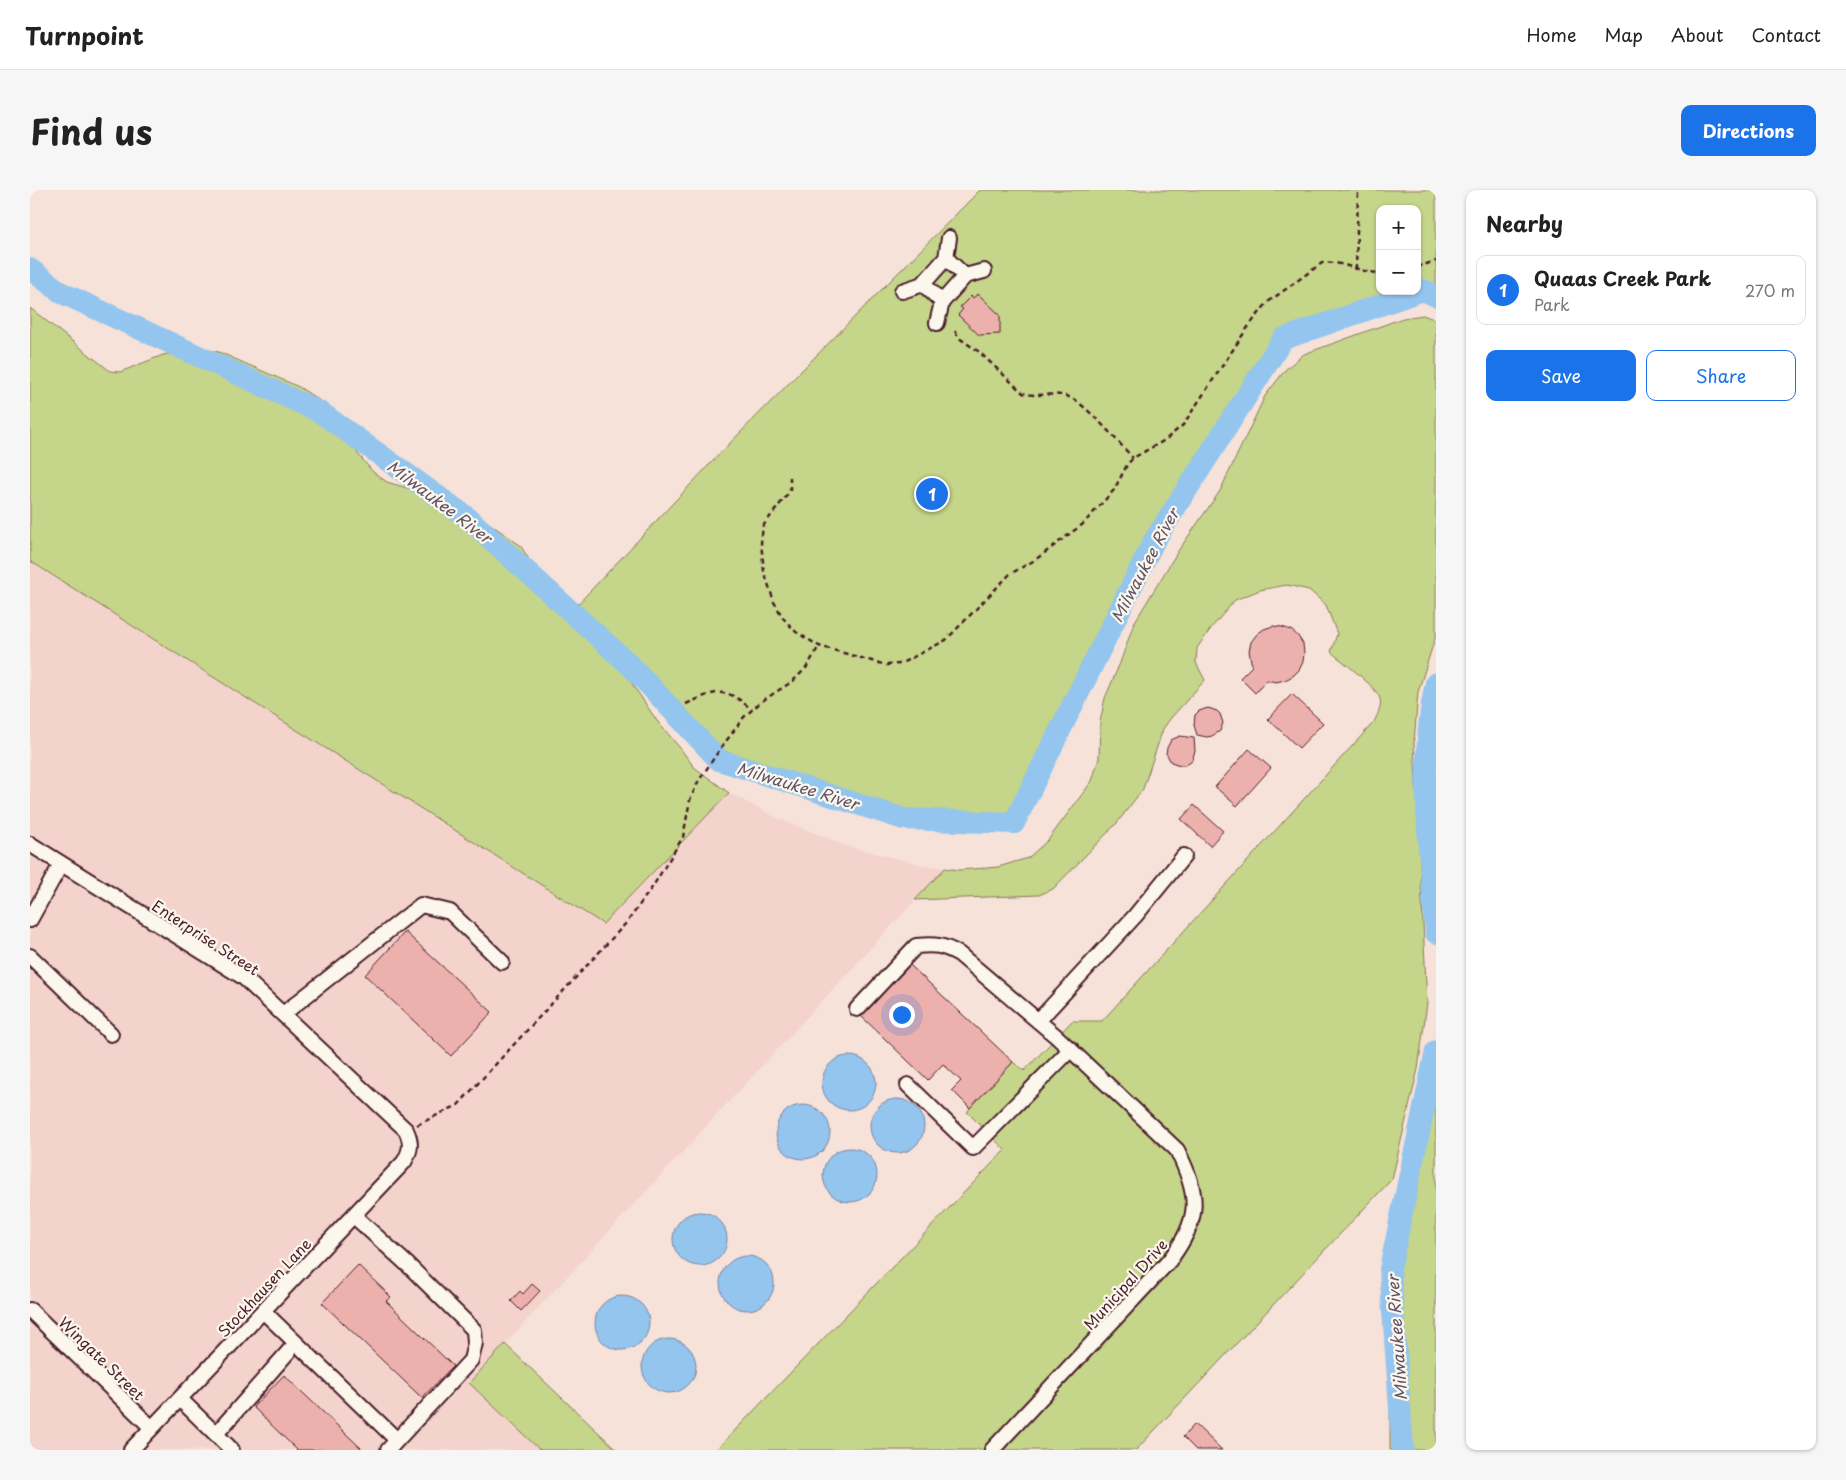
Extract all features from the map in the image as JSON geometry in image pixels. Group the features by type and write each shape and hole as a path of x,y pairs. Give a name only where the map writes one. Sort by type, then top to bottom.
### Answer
{"street":[{"path":"902,291 923,284 946,258 949,238"},
{"path":"946,258 965,276"},
{"path":"937,323 942,302 965,276 984,271"},
{"path":"923,284 942,302"},
{"name":"Enterprise Street","path":"30,844 243,977 408,1136"},
{"path":"1038,1021 1136,916 1184,856"},
{"path":"30,920 61,864"},
{"path":"283,1014 421,905 450,912 502,962"},
{"name":"Municipal Drive","path":"857,1008 916,946 939,945 959,954 1071,1049 1177,1150 1188,1172 1193,1189 1194,1202 1192,1222 1183,1242 1169,1261 992,1450"},
{"path":"30,956 111,1034"},
{"path":"908,1085 973,1148 1071,1049"},
{"name":"Stockhausen Lane","path":"131,1450 404,1162 410,1152 408,1136"},
{"path":"263,1311 296,1343 392,1445 471,1360 476,1343 474,1330 408,1265 354,1216"},
{"name":"Wingate Street","path":"30,1310 152,1428"},
{"path":"216,1434 296,1343"},
{"path":"180,1399 232,1450"}],"path":[{"path":"1356,270 1358,190"},
{"path":"1421,266 1436,261"},
{"path":"790,477 790,491 763,526 761,543 764,571 774,602 783,618 796,632 819,646 886,665 900,664 946,640 1010,574 1035,560 1083,524 1114,490 1127,465 1133,458 1165,440 1183,425 1248,328 1268,302 1322,263 1332,262 1347,265 1356,270 1376,272"},
{"path":"955,330 959,338 978,351 1024,393 1032,396 1062,395 1079,402 1133,458"},
{"path":"408,1136 458,1105 628,921 653,886 683,837 690,800 698,782 732,732 752,710 778,690 793,682 807,667 819,646"},
{"path":"686,704 710,694 727,693 737,697 752,710"}],"shaded area":[{"path":"30,561 603,924 729,793 777,818 850,847 924,865 945,868 469,1383 540,1450 30,1450"}],"green space":[{"path":"980,190 1436,190 1436,299 1421,292 1421,205 1376,205 1376,295 1411,295 1283,339 1154,541 1014,823 904,819 719,760 624,666 633,685 657,721 694,767 729,793 603,924 30,561 30,308 110,371 120,372 163,355 196,348 219,352 299,387 328,406 345,425 358,454 373,472 387,482 424,493 486,521 520,545 537,572 575,607 725,448"},
{"path":"1423,315 1436,320 1436,635 1418,692 1414,743 1427,1003 1418,1069 1392,1179 1136,1450 981,1450 978,1448 976,1450 716,1450 1005,1150 967,1112 970,1108 1013,1062 1024,1071 1072,1021 1102,1021 1374,722 1380,708 1380,699 1366,681 1331,652 1337,634 1326,605 1309,590 1287,585 1260,590 1235,600 1197,648 1196,663 1205,680 1163,729 1143,789 1117,823 1053,889 1039,895 915,900 945,868 959,870 998,867 1028,858 1048,840 1092,781 1099,758 1100,722 1105,698 1134,623 1178,551 1220,491 1265,396 1286,369 1304,354 1403,318"},
{"path":"1436,683 1436,933 1428,839 1426,776 1430,714"},
{"path":"1436,1051 1436,1450 1390,1450 1390,1269"},
{"path":"505,1344 617,1450 540,1450 469,1383"}],"water":[{"path":"849,1056 859,1058 868,1064 874,1073 876,1083 874,1093 868,1102 859,1108 849,1110 839,1108 830,1102 824,1093 822,1083 824,1073 830,1064 839,1058"},
{"path":"897,1099 916,1107 924,1126 916,1145 897,1153 878,1145 870,1126 878,1107"},
{"path":"803,1105 813,1107 822,1113 828,1122 830,1132 828,1142 822,1151 813,1157 803,1159 793,1157 784,1151 778,1142 776,1132 778,1122 784,1113 793,1107"},
{"path":"850,1148 860,1150 869,1156 875,1165 877,1175 875,1185 869,1194 860,1200 850,1202 840,1200 831,1194 825,1185 823,1175 825,1165 831,1156 840,1150"},
{"path":"700,1212 710,1214 719,1220 725,1229 727,1239 725,1249 719,1258 710,1264 700,1266 690,1264 681,1258 675,1249 673,1239 675,1229 681,1220 690,1214"},
{"path":"747,1256 757,1258 766,1264 772,1273 774,1283 772,1293 766,1302 757,1308 747,1310 737,1308 728,1302 722,1293 720,1283 722,1273 728,1264 737,1258"},
{"path":"622,1296 632,1298 641,1304 647,1313 649,1323 647,1333 641,1342 632,1348 622,1350 612,1348 603,1342 597,1333 595,1323 597,1313 603,1304 612,1298"},
{"path":"669,1339 679,1341 688,1347 694,1356 696,1366 694,1376 688,1385 679,1391 669,1393 659,1391 650,1385 644,1376 642,1366 644,1356 650,1347 659,1341"}],"building":[{"path":"978,294 1000,315 1000,334 979,335 958,315 963,309 960,307 971,296 973,298"},
{"path":"1273,626 1291,630 1298,636 1303,644 1303,662 1293,676 1276,682 1267,680 1255,693 1240,678 1252,666 1249,651 1251,642 1257,634"},
{"path":"1292,694 1323,723 1299,748 1268,719"},
{"path":"1208,708 1220,714 1223,723 1220,731 1207,737 1197,735 1194,725 1195,715 1199,711"},
{"path":"1180,736 1194,738 1195,751 1192,760 1185,765 1171,762 1166,753 1171,740"},
{"path":"1249,749 1271,768 1237,806 1215,787"},
{"path":"1194,805 1223,831 1210,846 1181,819"},
{"path":"405,932 492,1012 451,1056 365,975"},
{"path":"910,965 1013,1062 970,1108 952,1090 961,1081 943,1064 928,1080 861,1016"},
{"path":"358,1265 391,1297 386,1301 453,1366 422,1398 322,1303"},
{"path":"532,1284 540,1291 521,1311 511,1301 520,1291 523,1294"},
{"path":"284,1375 363,1450 297,1450 253,1407"},
{"path":"1195,1424 1222,1450 1196,1450 1183,1437"}],"waterway":[{"name":"Milwaukee River","path":"30,269 62,293 320,412 468,518 632,667 719,760 904,819 1014,823 1154,541 1283,339 1423,290 1436,296"},
{"name":"Milwaukee River","path":"1436,683 1431,714 1427,776 1427,808 1436,933"},
{"name":"Milwaukee River","path":"1403,1450 1390,1269 1436,1051"}],"place":[{"name":"Quaas Creek Park","path":"932,494"}]}
